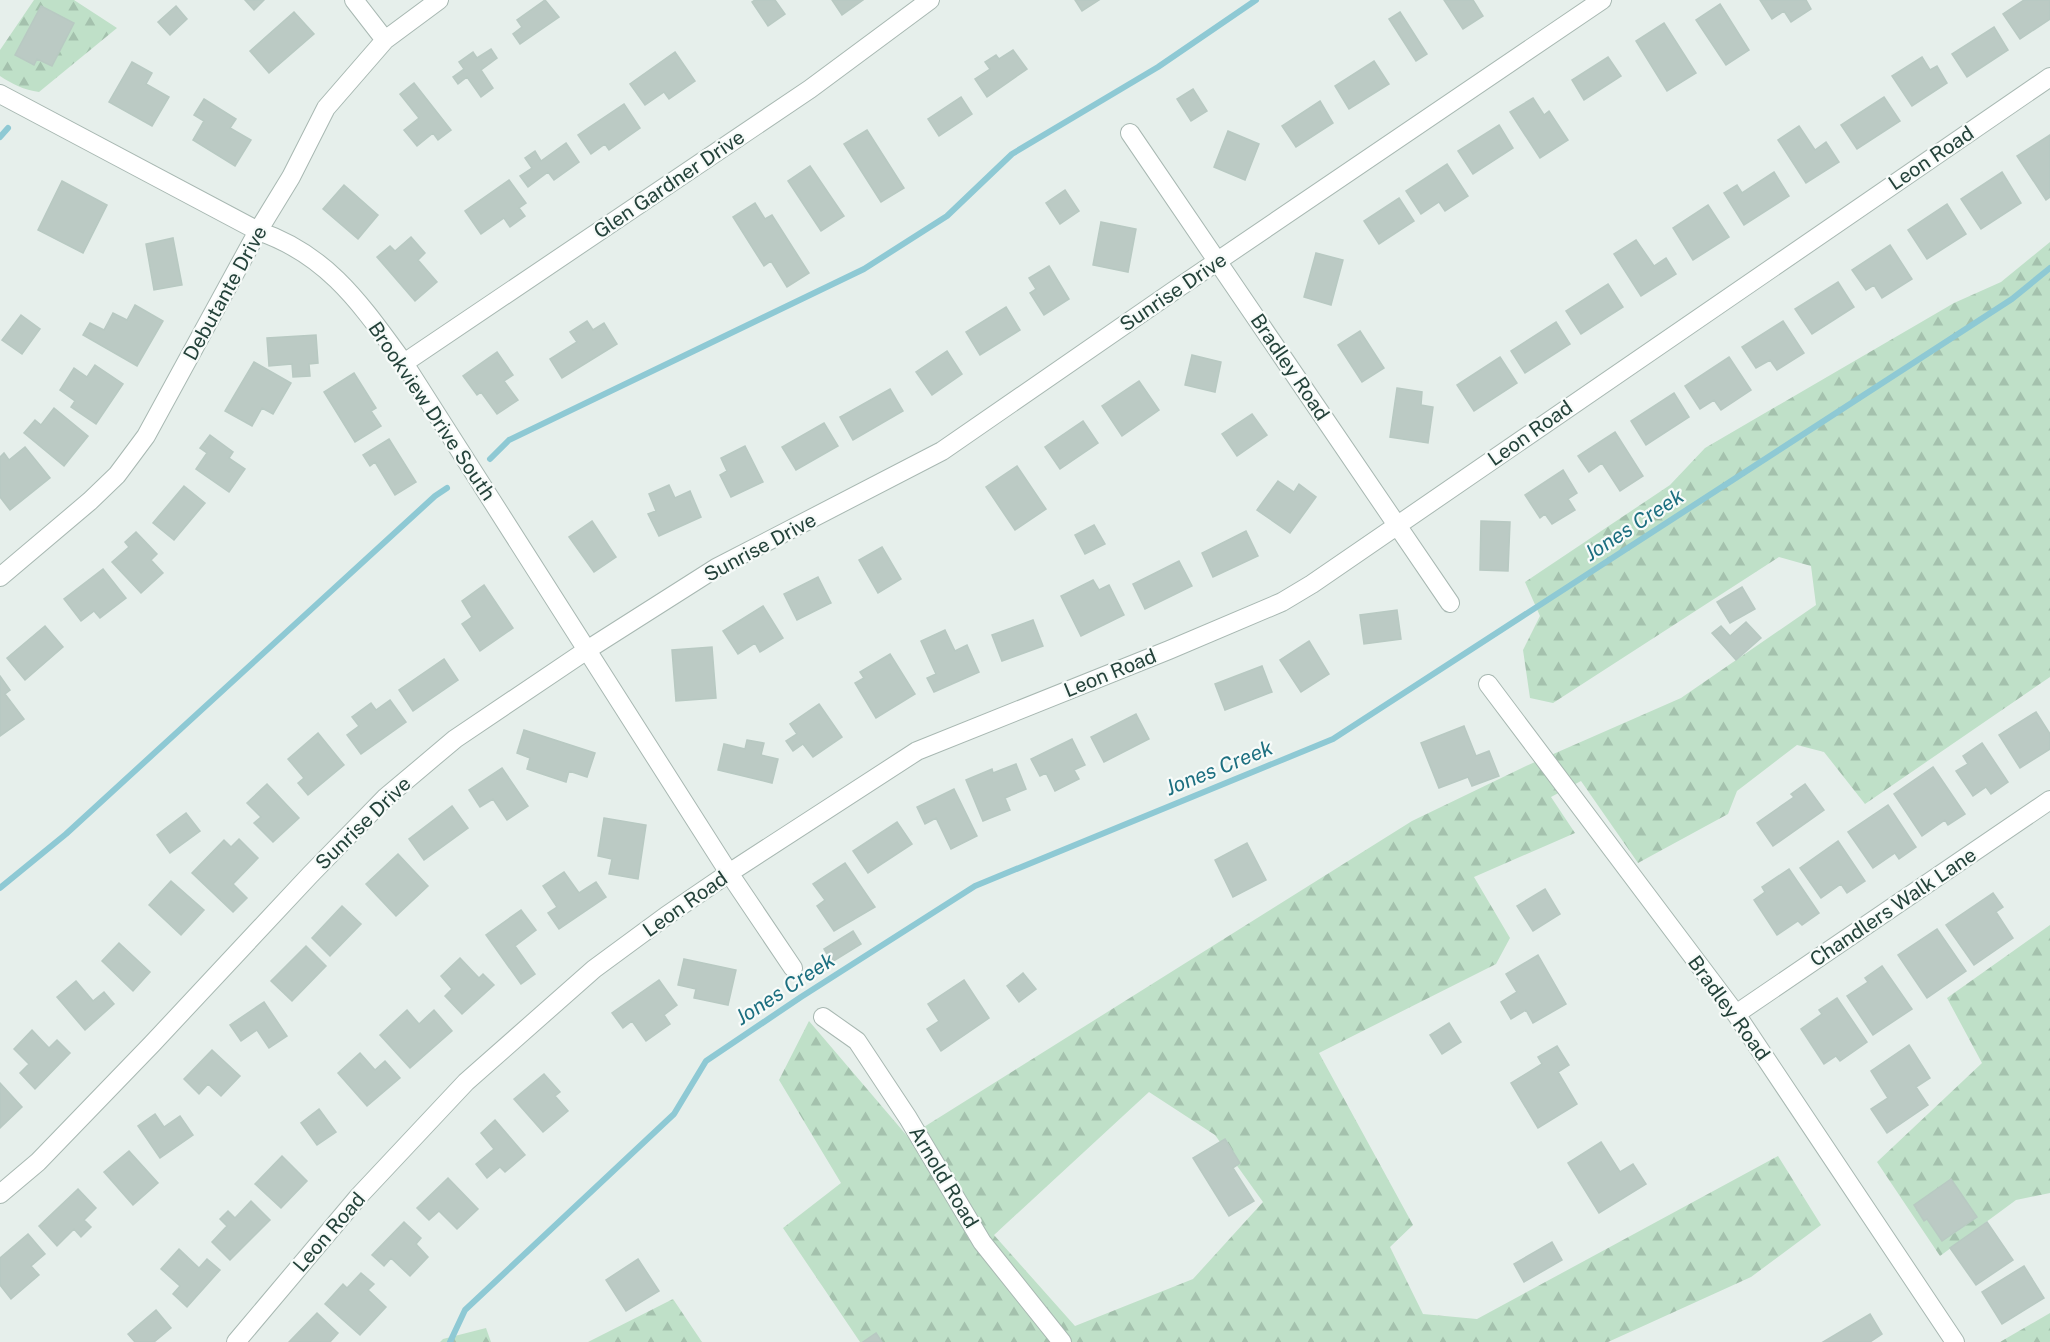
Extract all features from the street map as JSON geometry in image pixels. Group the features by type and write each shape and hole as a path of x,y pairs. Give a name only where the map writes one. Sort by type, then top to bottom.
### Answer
{"street":[{"path":"354,0 385,40"},
{"name":"Debutante Drive","path":"0,578 117,475 146,436 258,231 291,177 326,108 385,40 439,0"},
{"name":"Glen Gardner Drive","path":"404,363 810,89 930,0"},
{"name":"Sunrise Drive","path":"0,1194 38,1162 385,798 455,739 587,650 716,568 942,451 1602,0"},
{"name":"Leon Road","path":"236,1342 359,1196 466,1082 594,969 729,873 917,751 1282,602 1312,584 2050,77"},
{"name":"Brookview Drive South","path":"0,94 258,231 283,240 306,253 359,302 404,363 729,873"},
{"name":"Bradley Road","path":"1130,133 1450,603"},
{"name":"Bradley Road","path":"1488,684 1736,1014 1955,1342"},
{"name":"Chandlers Walk Lane","path":"1736,1014 2050,800"},
{"path":"729,873 794,968"},
{"name":"Arnold Road","path":"823,1017 857,1041 908,1118 982,1242 1062,1342"}],"green space":[{"path":"34,0 74,0 117,28 39,92 18,86 0,76 0,50"},
{"path":"2050,242 2050,677 1865,804 1824,752 1797,745 1737,791 1728,814 1638,863 1581,781 1551,797 1575,833 1474,877 1510,938 1496,964 1319,1053 1413,1225 1390,1247 1423,1314 1477,1319 1778,1156 1821,1225 1751,1277 1608,1342 860,1342 783,1228 841,1183 779,1080 809,1021 908,1137 1412,821 1526,766 1681,698 1816,605 1811,566 1779,557 1553,703 1530,698 1523,650 1540,616 1525,582 1670,485 1705,448 1954,303 2001,282","holes":["1149,1092 1215,1135 1263,1202 1193,1279 1075,1326 994,1235"]},
{"path":"2050,925 2050,1193 2016,1200 1940,1256 1877,1162 1982,1063 1947,998"},
{"path":"673,1299 702,1342 588,1342"},
{"path":"2050,1313 2050,1342 2000,1342"},
{"path":"486,1328 491,1342 440,1342 443,1339"}],"building":[{"path":"245,0 264,0 254,10"},
{"path":"545,0 559,17 520,44 513,34 522,27 517,20"},
{"path":"775,0 785,14 768,26 752,2"},
{"path":"832,0 863,0 842,15"},
{"path":"1075,0 1099,0 1082,11"},
{"path":"1444,0 1473,0 1483,16 1463,29"},
{"path":"1760,0 1806,0 1811,9 1791,22 1784,11 1772,19"},
{"path":"2024,0 2050,0 2050,19 2020,39 2003,14"},
{"path":"1720,4 1749,50 1726,65 1696,20"},
{"path":"41,6 74,23 52,66 37,59 34,65 15,55"},
{"path":"176,6 187,19 170,35 158,22"},
{"path":"294,12 314,34 269,73 250,51"},
{"path":"1400,12 1427,54 1416,61 1389,19"},
{"path":"1664,23 1696,73 1667,91 1636,41"},
{"path":"1994,27 2008,50 1967,77 1952,54"},
{"path":"491,49 497,58 481,70 493,88 481,97 467,77 458,84 453,77 464,69 459,62 473,52 477,58"},
{"path":"1013,50 1027,69 987,97 975,79 990,69 985,62 996,55 999,59"},
{"path":"675,52 695,81 669,99 664,92 645,105 630,84"},
{"path":"1608,57 1621,76 1584,100 1572,80"},
{"path":"1922,57 1930,70 1937,66 1947,83 1912,106 1892,76"},
{"path":"1374,61 1389,84 1349,109 1335,86"},
{"path":"132,62 152,73 146,84 169,97 152,126 109,102"},
{"path":"414,83 451,130 438,140 433,133 417,146 404,130 419,118 400,94"},
{"path":"1193,89 1207,111 1191,121 1177,99"},
{"path":"961,97 972,114 939,136 928,119"},
{"path":"1884,97 1900,121 1857,149 1841,125"},
{"path":"1533,98 1544,115 1549,111 1568,140 1540,158 1510,112"},
{"path":"204,99 236,119 230,128 251,140 235,166 193,140 204,121 194,115"},
{"path":"1320,101 1333,123 1296,147 1282,126"},
{"path":"624,104 640,128 609,150 605,144 591,154 578,135"},
{"path":"1499,125 1513,148 1473,174 1458,151"},
{"path":"1799,126 1815,150 1826,142 1839,162 1806,183 1778,140"},
{"path":"867,130 904,188 881,202 844,144"},
{"path":"1228,131 1259,144 1245,180 1214,167"},
{"path":"2050,135 2050,197 2046,200 2017,156"},
{"path":"566,143 579,162 554,180 548,172 528,187 520,176 532,168 525,158 535,151 541,161"},
{"path":"1447,164 1468,196 1445,211 1439,202 1421,214 1406,191"},
{"path":"810,166 844,216 821,231 788,181"},
{"path":"1774,172 1789,196 1744,225 1724,193 1737,185 1742,193"},
{"path":"2002,172 2021,203 1981,229 1961,199"},
{"path":"509,180 526,203 519,208 525,216 510,227 504,218 481,234 465,211"},
{"path":"62,181 107,205 83,253 38,230"},
{"path":"344,185 378,215 358,239 323,209"},
{"path":"1065,190 1079,211 1060,224 1046,203"},
{"path":"1399,198 1414,221 1379,244 1364,221"},
{"path":"755,203 765,219 772,215 809,273 787,287 771,261 764,266 733,217"},
{"path":"1947,204 1966,234 1927,259 1908,230"},
{"path":"1708,205 1729,237 1693,260 1673,228"},
{"path":"1101,222 1136,229 1128,272 1093,265"},
{"path":"411,237 425,253 418,260 437,282 415,301 377,257 390,246 395,251"},
{"path":"173,238 182,285 154,290 146,244"},
{"path":"1636,240 1654,266 1666,258 1676,274 1641,296 1614,254"},
{"path":"1890,245 1912,279 1882,298 1874,285 1866,290 1852,270"},
{"path":"1316,253 1343,260 1331,305 1304,297"},
{"path":"1049,266 1069,299 1044,315 1030,293 1036,289 1029,278"},
{"path":"1838,282 1854,307 1812,334 1795,309"},
{"path":"1608,284 1623,307 1581,334 1566,311"},
{"path":"135,305 163,321 137,366 83,335 90,323 104,330 113,313 127,320"},
{"path":"1006,307 1020,330 980,355 966,332"},
{"path":"21,315 40,329 22,354 2,340"},
{"path":"587,321 593,330 604,323 617,344 562,378 550,359 577,342 570,332"},
{"path":"1783,321 1804,353 1777,370 1770,360 1756,368 1742,347"},
{"path":"1556,322 1570,344 1525,373 1511,351"},
{"path":"1360,331 1384,368 1362,382 1338,345"},
{"path":"316,335 318,363 309,364 310,376 293,377 292,364 269,366 267,338"},
{"path":"947,351 962,374 932,395 916,372"},
{"path":"497,352 513,375 504,381 518,400 497,414 481,392 477,395 463,376"},
{"path":"1192,355 1221,362 1215,392 1185,385"},
{"path":"1500,357 1517,383 1474,411 1457,385"},
{"path":"1729,357 1751,390 1721,410 1714,400 1700,409 1685,386"},
{"path":"254,362 291,383 273,414 262,408 252,426 225,411"},
{"path":"95,365 123,384 96,424 71,407 75,401 60,390 74,368 87,377"},
{"path":"354,373 376,408 371,411 381,426 355,442 324,392"},
{"path":"1139,381 1159,410 1122,436 1102,406"},
{"path":"1397,388 1422,392 1421,405 1433,407 1428,443 1390,437"},
{"path":"890,389 903,411 853,440 840,417"},
{"path":"1674,393 1689,417 1646,445 1631,421"},
{"path":"54,408 88,436 64,466 24,433 35,420 41,425"},
{"path":"1252,414 1267,435 1237,456 1222,434"},
{"path":"1083,421 1098,443 1060,469 1045,447"},
{"path":"824,423 838,446 796,470 782,447"},
{"path":"1615,432 1643,476 1620,491 1602,463 1589,472 1578,456"},
{"path":"210,435 233,452 229,458 245,469 229,492 196,469 207,453 200,448"},
{"path":"389,439 416,482 395,495 375,462 370,466 363,455"},
{"path":"745,446 763,482 731,497 720,475 727,471 721,458"},
{"path":"25,447 50,478 10,510 0,497 0,457 4,453 9,460"},
{"path":"1017,466 1046,509 1015,530 986,487"},
{"path":"1563,470 1577,493 1568,499 1575,510 1552,524 1545,514 1540,518 1525,495"},
{"path":"1278,481 1294,492 1299,484 1316,497 1290,533 1257,510"},
{"path":"669,485 675,498 690,491 701,517 659,536 648,514 656,511 649,494"},
{"path":"184,486 205,503 174,540 153,523"},
{"path":"592,521 616,557 594,572 569,537"},
{"path":"1481,521 1510,522 1508,571 1480,570"},
{"path":"1094,525 1105,544 1085,554 1075,535"},
{"path":"1246,531 1258,556 1213,577 1202,553"},
{"path":"136,532 157,554 151,560 163,573 141,593 112,562 129,547 125,542"},
{"path":"882,547 901,579 878,593 859,560"},
{"path":"1179,561 1192,586 1145,609 1133,584"},
{"path":"103,569 126,598 100,618 94,611 81,621 64,599"},
{"path":"818,577 831,603 797,620 784,594"},
{"path":"1093,580 1099,590 1109,585 1124,615 1081,636 1061,596"},
{"path":"484,585 513,628 480,651 462,624 472,617 462,601"},
{"path":"1742,587 1755,609 1730,623 1717,602"},
{"path":"763,606 783,638 760,652 755,643 738,654 723,631"},
{"path":"1397,610 1401,639 1364,644 1360,615"},
{"path":"1033,620 1043,646 1002,661 992,635"},
{"path":"1746,622 1761,638 1736,660 1712,633 1721,626 1730,636"},
{"path":"45,626 63,647 25,680 7,658"},
{"path":"945,630 955,651 967,645 979,672 934,692 927,678 936,674 921,641"},
{"path":"1309,641 1329,674 1301,692 1280,660"},
{"path":"712,647 716,698 676,701 672,650"},
{"path":"890,654 915,694 876,718 855,683 864,678 860,672"},
{"path":"444,659 458,680 413,711 399,690"},
{"path":"1262,666 1272,692 1225,710 1215,684"},
{"path":"0,676 10,690 5,694 24,719 0,736"},
{"path":"390,700 406,722 361,754 347,735 359,726 352,717 371,703 376,710"},
{"path":"819,704 842,737 813,757 803,744 793,751 786,741 797,734 790,724"},
{"path":"2036,712 2050,734 2050,749 2020,768 1999,735"},
{"path":"1136,714 1149,739 1104,762 1091,737"},
{"path":"1464,726 1476,756 1489,751 1499,776 1472,786 1468,777 1439,788 1421,743"},
{"path":"524,730 595,753 587,777 569,771 566,782 527,769 530,758 517,753"},
{"path":"318,733 344,765 308,795 298,783 304,778 288,759"},
{"path":"1072,739 1085,765 1074,770 1079,779 1055,791 1046,773 1040,776 1031,759"},
{"path":"747,740 764,743 761,755 778,759 772,783 718,770 724,744 745,749"},
{"path":"1982,743 2008,782 1991,794 1986,787 1973,796 1956,771 1968,764 1963,756"},
{"path":"1016,764 1026,789 1005,798 1010,810 983,821 966,780 992,769 993,773"},
{"path":"1933,767 1965,814 1948,825 1945,820 1922,836 1894,794"},
{"path":"502,768 528,806 507,820 493,799 480,807 469,790"},
{"path":"267,784 299,818 273,842 254,823 261,817 247,803"},
{"path":"1805,784 1824,810 1773,846 1757,823 1794,797 1791,794"},
{"path":"954,789 977,836 951,849 936,818 925,824 917,807"},
{"path":"1888,805 1916,847 1899,859 1895,853 1873,868 1848,832"},
{"path":"452,806 468,828 424,860 409,839"},
{"path":"186,813 200,831 170,853 157,835"},
{"path":"604,818 646,825 638,879 609,874 612,859 598,856"},
{"path":"897,822 912,844 868,873 853,851"},
{"path":"239,839 258,858 233,884 247,898 233,912 192,873 224,840 231,847"},
{"path":"1838,841 1865,881 1847,893 1841,884 1821,898 1800,868"},
{"path":"1247,843 1266,880 1233,897 1215,860"},
{"path":"398,854 428,886 396,916 366,884"},
{"path":"845,863 875,907 834,931 817,906 825,900 813,884"},
{"path":"1789,869 1819,913 1802,925 1798,921 1777,935 1754,900 1765,892 1762,887"},
{"path":"564,872 579,893 596,882 606,897 559,929 548,913 557,907 543,886"},
{"path":"171,881 204,910 181,935 149,905"},
{"path":"1545,889 1560,914 1533,931 1517,906"},
{"path":"1993,893 2003,907 1996,912 2013,938 1974,965 1946,925"},
{"path":"342,906 361,924 330,956 312,938"},
{"path":"521,910 536,930 515,946 535,974 521,984 486,935"},
{"path":"1937,929 1966,971 1927,998 1898,955"},
{"path":"853,931 861,944 832,962 824,949"},
{"path":"119,943 150,972 133,991 102,961"},
{"path":"306,946 326,966 292,1001 271,981"},
{"path":"1538,955 1566,1004 1533,1023 1526,1010 1511,1019 1501,1002 1517,992 1506,974"},
{"path":"460,958 479,978 483,974 494,985 462,1014 445,996 452,989 441,976"},
{"path":"684,959 736,970 728,1005 694,998 696,989 678,985"},
{"path":"1882,966 1912,1009 1873,1035 1847,996 1868,982 1865,978"},
{"path":"1023,973 1036,989 1019,1002 1007,986"},
{"path":"659,980 677,1005 664,1015 670,1024 646,1041 632,1021 623,1028 612,1013"},
{"path":"964,980 989,1018 941,1051 927,1029 939,1021 928,1004"},
{"path":"76,981 93,1001 104,992 114,1004 85,1030 57,997"},
{"path":"1837,998 1867,1042 1840,1061 1836,1056 1824,1064 1801,1029 1822,1014 1819,1010"},
{"path":"264,1002 287,1036 269,1048 257,1030 241,1041 230,1025"},
{"path":"407,1010 419,1024 434,1010 452,1031 410,1068 380,1035"},
{"path":"1449,1023 1461,1042 1442,1054 1430,1035"},
{"path":"32,1030 49,1048 57,1040 70,1053 35,1089 20,1073 29,1064 14,1049"},
{"path":"1909,1045 1930,1078 1916,1087 1928,1105 1887,1133 1871,1109 1888,1098 1871,1071"},
{"path":"1557,1046 1569,1065 1558,1072 1577,1104 1538,1128 1511,1083 1542,1064 1538,1057"},
{"path":"212,1050 240,1076 221,1096 208,1084 199,1094 184,1079"},
{"path":"360,1053 375,1070 385,1061 400,1078 367,1106 338,1073"},
{"path":"544,1074 560,1092 555,1096 568,1111 543,1132 514,1099"},
{"path":"0,1083 22,1107 0,1128"},
{"path":"319,1109 336,1132 317,1145 301,1123"},
{"path":"155,1114 164,1127 180,1116 193,1135 160,1158 138,1126"},
{"path":"495,1120 525,1155 505,1172 500,1167 487,1178 476,1164 494,1149 481,1133"},
{"path":"1225,1139 1240,1163 1233,1168 1254,1201 1229,1216 1193,1158"},
{"path":"1601,1142 1620,1172 1633,1164 1646,1184 1599,1213 1568,1163"},
{"path":"129,1151 158,1183 133,1205 104,1172"},
{"path":"282,1156 307,1181 281,1208 255,1184"},
{"path":"448,1178 478,1209 457,1229 439,1211 429,1220 417,1208"},
{"path":"1951,1179 1977,1217 1942,1241 1927,1219 1924,1221 1914,1205"},
{"path":"78,1189 96,1208 84,1220 91,1227 81,1237 74,1229 57,1246 39,1226"},
{"path":"251,1201 270,1220 230,1260 212,1242 227,1226 220,1219 228,1211 235,1218"},
{"path":"404,1222 421,1238 416,1244 428,1257 410,1276 391,1258 384,1266 372,1255"},
{"path":"1987,1222 2013,1260 1976,1285 1950,1248"},
{"path":"28,1234 45,1254 31,1266 39,1275 11,1299 0,1285 0,1258"},
{"path":"1552,1242 1562,1260 1524,1282 1514,1264"},
{"path":"179,1249 199,1268 207,1259 220,1270 187,1307 173,1294 180,1286 161,1269"},
{"path":"638,1259 659,1291 626,1311 606,1280"},
{"path":"2024,1266 2044,1298 2002,1324 1982,1292"},
{"path":"361,1273 374,1284 368,1290 386,1307 360,1335 325,1304 343,1284 347,1288"},
{"path":"156,1310 171,1328 154,1342 135,1342 128,1334"},
{"path":"317,1313 338,1333 330,1342 289,1342"},
{"path":"1870,1314 1882,1334 1870,1342 1823,1342"},
{"path":"876,1333 882,1342 863,1342"}],"waterway":[{"path":"490,459 509,440 864,269 947,216 1012,154 1158,67 1256,0"},
{"path":"0,137 8,128"},
{"name":"Jones Creek","path":"450,1342 465,1310 674,1114 706,1061 801,997 975,886 1333,739 2012,299 2050,268"},
{"path":"0,888 66,834 435,496 447,488"}]}
